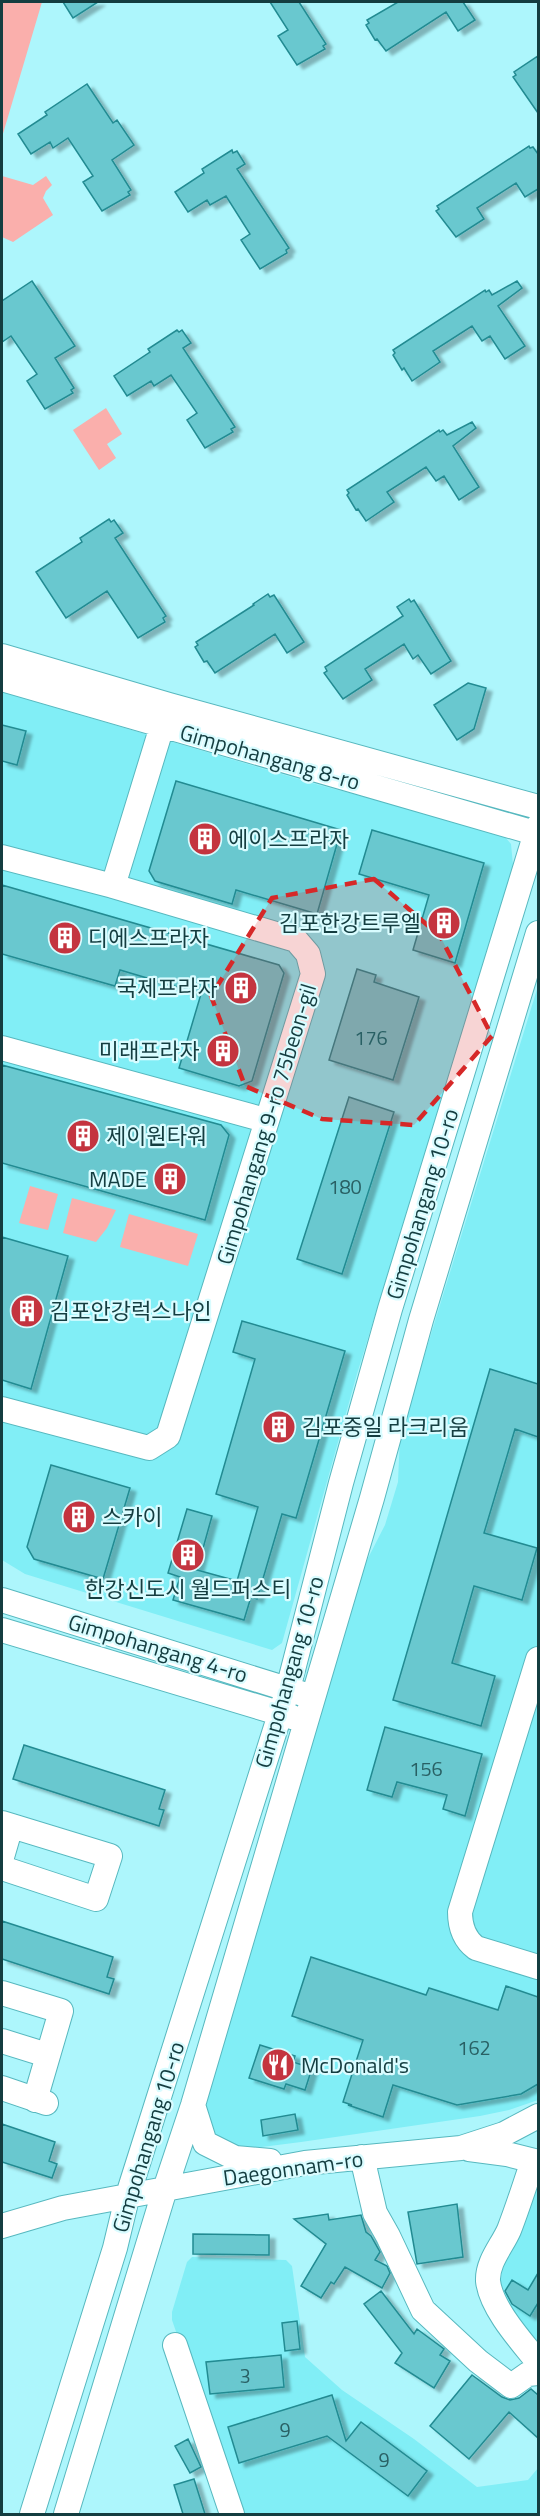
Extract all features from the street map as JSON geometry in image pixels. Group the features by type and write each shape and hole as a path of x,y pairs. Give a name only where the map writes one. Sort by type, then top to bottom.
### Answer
{"street":[{"name":"Gimpohangang 8-ro","path":"2,656 169,705 538,807"},
{"name":"Gimpohangang 8-ro","path":"2,678 162,726 538,831"},
{"path":"113,886 162,726"},
{"name":"Gimpohangang 10-ro","path":"32,2514 115,2248 127,2198 288,1689 341,1483 387,1320 538,831"},
{"name":"Gimpohangang 9-ro 75beon-gil","path":"2,856 296,940 308,954 313,974 265,1120 168,1436 149,1448 2,1409"},
{"name":"Gimpohangang 10-ro","path":"66,2514 165,2189 193,2105 314,1697 421,1320 538,933"},
{"path":"2,1048 265,1120"},
{"name":"Gimpohangang 4-ro","path":"2,1600 314,1697"},
{"name":"Gimpohangang 4-ro","path":"2,1630 307,1721"},
{"path":"538,1659 460,1912 462,1929 470,1943 476,1948 538,1967"},
{"path":"2,1857 6,1825 110,1856 96,1899 2,1868"},
{"path":"2,1993 61,2011 47,2055 40,2102 2,2088"},
{"path":"2,2041 47,2055"},
{"path":"193,2105 205,2143 220,2152 235,2158 305,2163"},
{"path":"461,2148 488,2140 538,2116"},
{"path":"538,2129 537,2154 508,2231 490,2266 488,2280 493,2300 538,2362"},
{"path":"461,2148 537,2154"},
{"name":"Daegonnam-ro","path":"2,2226 63,2208 127,2198 305,2163 461,2148"},
{"path":"362,2157 375,2213 423,2310 478,2361 511,2386 528,2373 538,2373"},
{"path":"174,2345 232,2514"}],"highlighted area":[{"path":"374,879 440,936 492,1036 414,1125 322,1119 245,1086 211,996 272,898"}],"shaded area":[{"path":"2,2 42,2 2,137"},
{"path":"2,176 33,185 46,176 52,185 43,198 53,215 13,242 2,237"},
{"path":"106,408 122,434 107,444 116,458 99,470 73,430"},
{"path":"2,692 319,785 487,829 504,836 511,844 513,865 357,1374 282,1643 272,1650 25,1574 2,1560"},
{"path":"538,986 538,2100 509,2110 480,2116 301,2142 247,2149 221,2143 206,2122 206,2104 366,1562 385,1525 398,1482 400,1435"},
{"path":"30,1186 58,1194 48,1230 19,1223"},
{"path":"72,1198 116,1210 107,1228 96,1242 63,1233"},
{"path":"129,1214 198,1234 188,1266 120,1247"},
{"path":"538,2186 538,2351 498,2295 499,2264"},
{"path":"192,2257 286,2260 292,2266 305,2357 342,2390 414,2439 477,2487 528,2480 538,2468 538,2514 239,2514 172,2320 172,2312 187,2262"}],"building":[{"path":"63,2 98,2 73,18"},
{"path":"270,2 299,2 326,44 323,46 325,49 297,65 278,36 288,30"},
{"path":"398,2 463,2 475,20 458,31 446,12 386,51 377,39 375,40 366,25 369,23 367,20"},
{"path":"538,56 538,113 513,77 516,75 514,72"},
{"path":"87,84 113,123 117,120 134,145 112,160 131,190 128,192 130,195 102,211 83,182 93,176 68,138 53,148 50,142 31,154 18,134 47,115 45,112"},
{"path":"529,146 533,147 538,154 538,189 525,197 516,183 477,208 484,219 456,237 436,211 439,209 437,206"},
{"path":"232,150 233,153 237,151 245,164 237,169 289,248 286,250 287,253 260,269 241,240 250,234 226,196 210,205 207,200 188,212 175,192 204,173 202,169"},
{"path":"32,281 75,346 55,358 74,388 71,390 73,393 45,409 27,381 37,374 11,336 2,342 2,301"},
{"path":"517,281 522,288 498,306 525,346 505,359 490,336 482,341 472,326 433,351 440,362 412,381 404,368 402,370 393,355 395,353 393,350 485,290 486,292 489,290 492,295"},
{"path":"177,330 179,332 182,330 191,343 183,348 235,427 231,429 233,432 205,448 187,420 197,413 171,375 154,386 151,381 127,396 114,376 150,352 148,349"},
{"path":"472,422 476,428 453,446 479,487 459,500 444,476 436,481 426,467 387,492 394,502 366,521 358,509 356,510 347,495 349,493 347,490 439,430 440,432 443,430 447,435"},
{"path":"109,519 111,522 114,520 123,533 115,538 166,616 163,618 165,622 138,638 107,591 66,618 36,572 82,542 80,538"},
{"path":"268,594 270,597 274,595 304,642 287,653 275,634 215,673 207,661 204,662 195,647 198,645 196,642"},
{"path":"409,599 411,602 414,600 451,661 431,674 418,655 413,659 404,644 365,669 372,680 343,699 324,673 327,671 325,667 403,616 397,607"},
{"path":"468,683 486,688 474,729 457,740 434,705"},
{"path":"2,725 26,731 17,765 2,761"},
{"path":"176,781 341,830 317,914 236,890 232,904 155,881 149,871"},
{"name":"김포한강트루엘","path":"372,830 484,863 455,963 413,950 429,895 359,874"},
{"path":"2,885 279,965 284,973 252,1081 239,1086 179,1068 201,994 120,970 115,986 2,954"},
{"path":"357,969 376,975 374,982 419,997 393,1080 329,1060"},
{"path":"2,1065 221,1125 229,1135 205,1220 2,1163"},
{"path":"349,1097 394,1112 342,1274 297,1259"},
{"name":"김포안강럭스나인","path":"2,1237 68,1256 31,1389 2,1380"},
{"name":"김포중일 라크리움","path":"242,1321 345,1351 296,1518 282,1514 257,1599 251,1597 244,1620 173,1600 180,1577 168,1573 187,1509 212,1516 197,1570 237,1581 258,1507 216,1494 255,1359 233,1352"},
{"path":"490,1369 538,1384 538,1437 515,1429 484,1533 537,1548 522,1600 474,1586 452,1663 495,1676 481,1726 393,1700"},
{"name":"스카이","path":"51,1465 130,1488 103,1579 34,1559 27,1547"},
{"path":"385,1727 482,1754 465,1816 443,1809 447,1795 397,1782 392,1797 367,1790"},
{"path":"24,1745 165,1790 159,1809 164,1810 159,1826 13,1779"},
{"path":"2,1921 113,1957 107,1977 114,1979 109,1994 2,1959"},
{"path":"311,1957 426,1995 429,1988 498,2010 506,1986 538,1997 538,2084 521,2094 457,2105 393,2085 383,2117 348,2105 352,2105 343,2102 363,2040 292,2016"},
{"name":"McDonald's","path":"260,2045 295,2056 293,2062 312,2068 305,2090 286,2084 284,2089 249,2078"},
{"path":"295,2114 298,2130 263,2136 261,2120"},
{"path":"2,2124 55,2142 49,2161 57,2164 52,2178 2,2162"},
{"path":"457,2204 463,2257 417,2264 408,2212"},
{"path":"328,2214 329,2220 361,2215 366,2232 371,2236 380,2252 375,2260 387,2266 390,2273 382,2288 345,2267 334,2284 331,2282 321,2298 301,2286 326,2244 294,2219"},
{"path":"193,2234 269,2235 269,2255 193,2254"},
{"path":"538,2273 538,2303 530,2316 512,2304 505,2291 512,2280 528,2290"},
{"path":"381,2291 414,2334 417,2329 444,2349 440,2355 450,2361 434,2388 395,2363 402,2353 364,2304"},
{"path":"297,2321 300,2349 285,2351 282,2323"},
{"path":"281,2355 284,2387 210,2394 206,2362"},
{"path":"472,2375 502,2397 510,2400 519,2398 531,2389 538,2395 538,2438 509,2412 469,2459 430,2426"},
{"path":"332,2395 346,2441 361,2422 427,2471 408,2496 327,2436 239,2463 228,2427"},
{"path":"188,2439 201,2467 190,2473 175,2446"},
{"path":"194,2479 205,2514 183,2514 174,2485"}],"place":[{"name":"에이스프라자","path":"205,839"},
{"name":"김포한강트루엘","path":"444,923"},
{"name":"디에스프라자","path":"65,938"},
{"name":"국제프라자","path":"241,988"},
{"name":"미래프라자","path":"223,1051"},
{"name":"제이원타워","path":"83,1136"},
{"name":"MADE","path":"170,1179"},
{"name":"김포안강럭스나인","path":"27,1311"},
{"name":"김포중일 라크리움","path":"279,1427"},
{"name":"스카이","path":"79,1517"},
{"name":"한강신도시 월드퍼스티","path":"188,1555"},
{"name":"McDonald's","path":"278,2065"}]}
